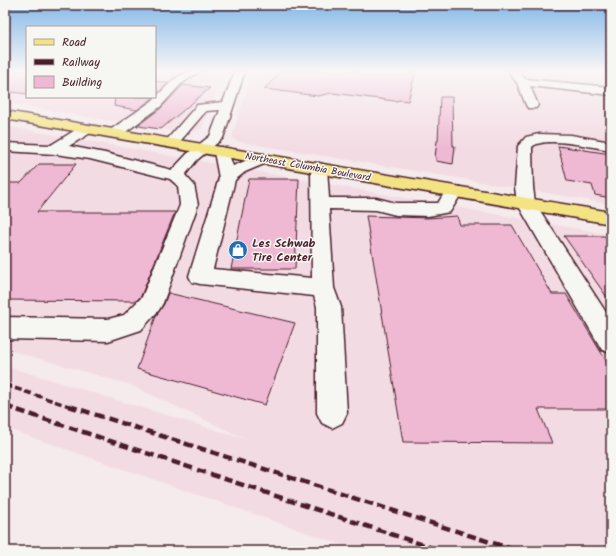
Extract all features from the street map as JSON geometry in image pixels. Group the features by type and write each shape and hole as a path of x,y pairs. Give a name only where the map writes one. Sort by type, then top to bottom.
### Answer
{"main road":[{"name":"Northeast Columbia Boulevard","path":"5,115 611,218"}],"street":[{"path":"115,134 156,104 163,97"},
{"path":"176,176 192,157 216,138 231,97"},
{"path":"529,97 532,105"},
{"path":"171,143 202,108 228,105"},
{"path":"53,150 87,129"},
{"path":"611,146 554,138 530,140 525,146 524,187 526,203 611,342"},
{"path":"5,147 53,150 109,158 176,176 186,185 189,205 151,303 132,322 108,330 5,328"},
{"path":"5,161 21,149"},
{"path":"222,152 227,178 200,276 323,288"},
{"path":"227,178 239,169 264,159"},
{"path":"319,168 323,288 329,307 332,413"},
{"path":"320,204 376,204 396,209 428,210 444,208 454,191"}],"shaded area":[{"path":"5,97 215,97 202,128 197,131 186,133 5,103"},
{"path":"244,97 611,97 611,204 236,141 232,137"},
{"path":"5,126 611,235 611,551 360,551 5,428 5,366 248,440 128,384 5,349"}],"building":[{"path":"172,97 199,97 161,129 137,126 161,108"},
{"path":"363,97 409,97 408,101"},
{"path":"440,97 452,97 453,146 455,146 453,164 436,161 435,157 438,141"},
{"path":"115,98 153,98 137,110 114,106"},
{"path":"558,146 611,154 611,198 595,195 592,185 567,181"},
{"path":"39,164 76,164 37,212 175,212 141,296 136,301 5,300 5,183 21,183"},
{"path":"249,179 299,179 295,269 231,269"},
{"path":"366,216 428,218 457,216 460,225 512,225 552,294 566,294 611,369 611,409 538,409 552,443 403,442"},
{"path":"564,236 605,236 611,244 611,303"},
{"path":"168,293 295,323 265,405 137,369 156,316 164,304"}],"railway":[{"path":"5,385 72,407"},
{"path":"7,407 5,406 442,551"},
{"path":"69,406 518,551"}],"place":[{"name":"Les Schwab Tire Center","path":"238,250"}]}
